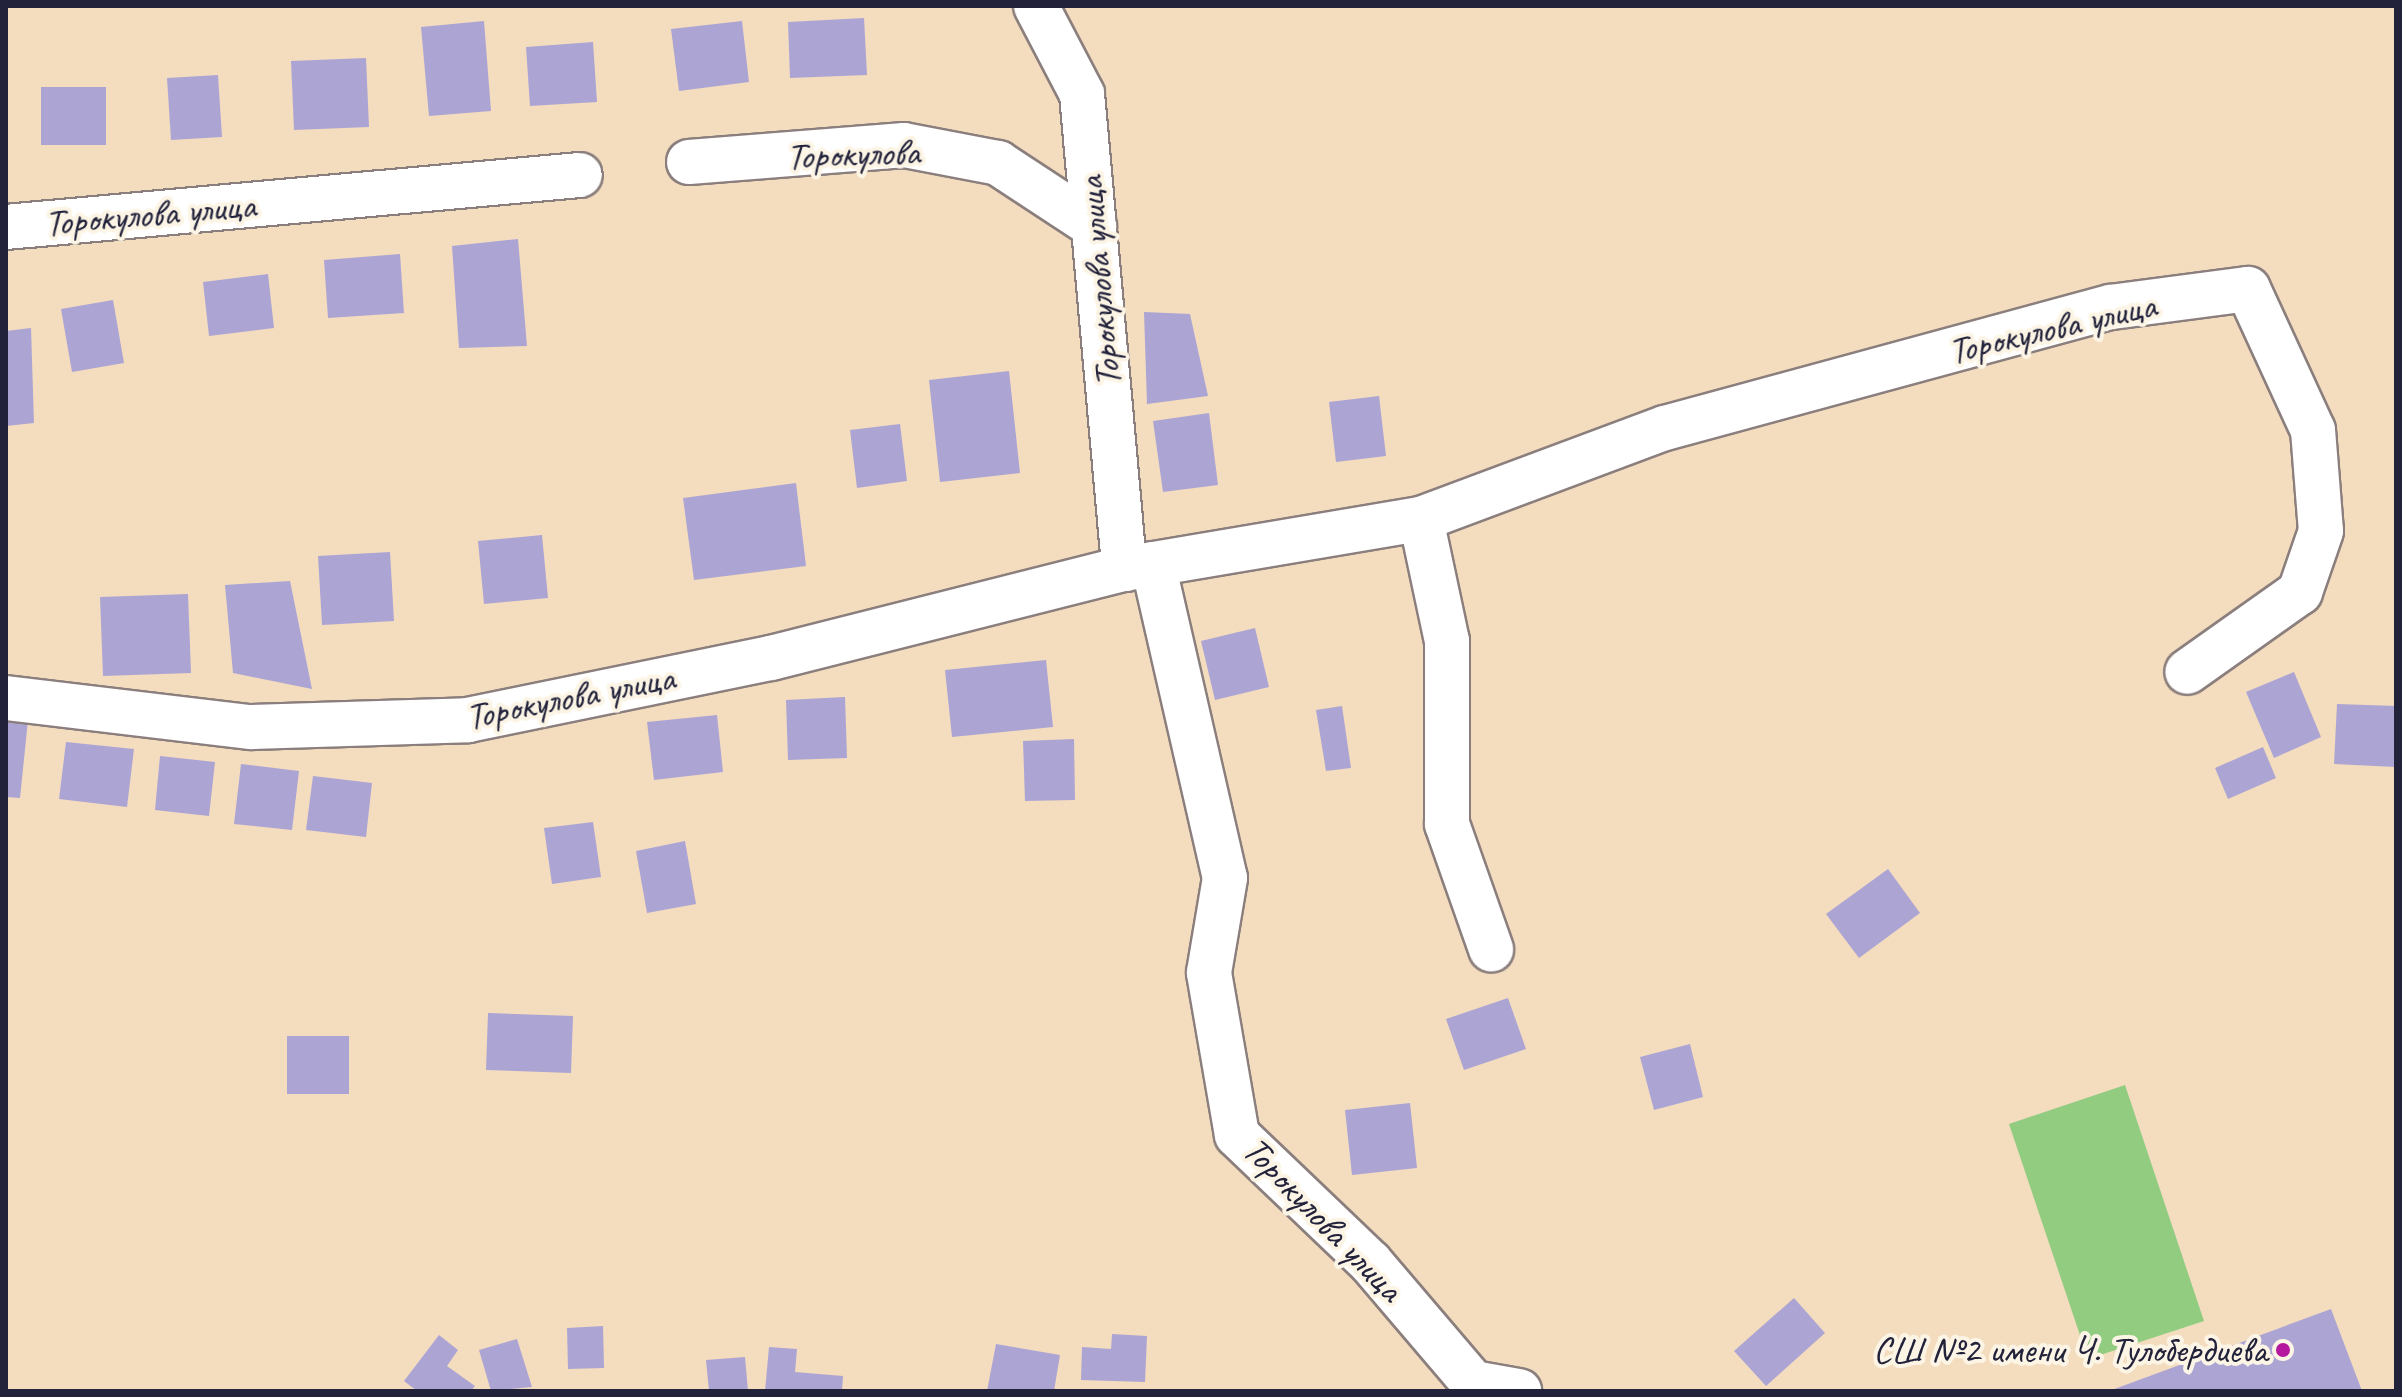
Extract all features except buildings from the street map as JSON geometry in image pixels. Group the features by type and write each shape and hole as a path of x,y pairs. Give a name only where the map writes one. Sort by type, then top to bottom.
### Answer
{"street":[{"name":"Торокулова улица","path":"1036,6 1082,94 1094,226 1138,566 1225,878 1209,973 1237,1135 1370,1262 1473,1383 1519,1391"},
{"name":"Торокулова","path":"689,162 904,145 998,163 1094,226"},
{"name":"Торокулова улица","path":"6,227 580,175"},
{"name":"Торокулова улица","path":"6,698 251,727 468,720 771,658 1138,566 1421,519 1665,428 2111,307 2248,289 2313,430 2321,531 2300,592 2187,672"},
{"path":"1421,519 1447,641 1447,824 1491,949"}],"green space":[{"path":"2125,1085 2204,1321 2088,1359 2009,1124"}],"place":[{"name":"СШ №2 имени Ч. Тулобердиева","path":"2283,1350"}]}
